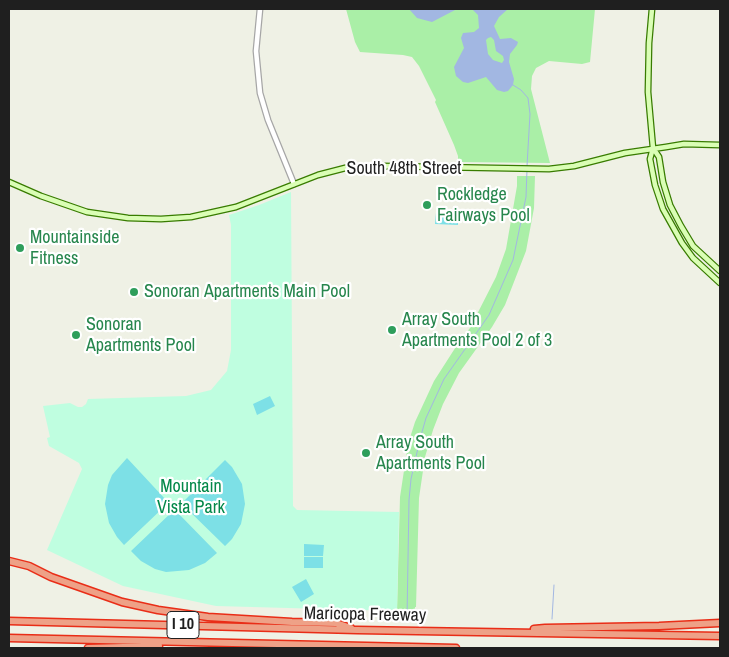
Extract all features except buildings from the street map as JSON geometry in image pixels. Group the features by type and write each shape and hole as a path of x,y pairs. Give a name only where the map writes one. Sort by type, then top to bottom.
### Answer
{"highway":[{"path":"9,561 30,566 51,576 122,602 158,610 208,617 336,623 357,630"},
{"name":"Maricopa Freeway","path":"9,621 357,630 720,636"},
{"path":"517,632 545,628 720,623"},
{"name":"Maricopa Freeway","path":"9,638 456,648"},
{"path":"88,648 217,643"}],"main road":[{"path":"652,9 648,92 654,148 650,159 655,185 663,210 673,229 693,258 720,283"},
{"name":"South 48th Street","path":"9,182 41,196 88,212 128,218 191,217 236,207 334,170 358,166 548,169 574,166 654,148 684,144 720,145"},
{"path":"654,148 660,157 663,182 671,207 681,226 693,246 720,271"}],"street":[{"path":"260,9 256,51 260,93 268,120 294,184"}],"green space":[{"path":"346,9 595,9 590,62 582,64 549,61 536,68 532,76 531,89 550,163 458,162 458,156 435,102 436,100 419,66 412,57 360,52 355,42"},
{"path":"517,176 535,176 534,208 526,251 505,305 492,327 459,373 443,404 433,430 425,457 419,498 415,615 410,619 404,619 397,611 400,497 408,444 415,422 434,381 470,328 496,277 506,249"},
{"name":"Mountain Vista Park","path":"291,192 293,506 297,510 399,512 397,611 216,606 123,586 47,550 82,469 79,463 49,446 47,438 50,437 43,406 70,403 82,407 88,399 186,396 211,390 227,371 231,350 231,225 229,215"},
{"path":"436,213 458,214 458,225 435,224"},
{"path":"270,396 275,406 257,415 253,404"},
{"path":"127,458 166,500 166,505 124,545 109,523 105,504 108,485 112,475"},
{"path":"225,460 232,467 242,484 245,504 241,524 232,539 225,546 183,505 184,501"},
{"path":"173,511 176,511 217,553 205,563 189,570 166,572 155,569 141,561 131,551"},
{"path":"304,544 324,545 323,556 304,556"},
{"path":"304,557 323,557 323,568 304,568"},
{"path":"306,579 314,594 301,602 292,587"}],"shaded area":[{"path":"409,9 457,9 432,22 417,18"},
{"path":"472,9 508,9 499,17 494,26 500,39 511,38 518,42 510,54 509,62 514,79 513,85 508,91 497,90 486,77 468,83 463,82 456,76 454,67 464,48 461,38 463,33 474,32 479,28 478,15","holes":["491,37 494,40 496,51 503,56 504,60 502,63 493,60 488,54 486,40"]}],"waterway":[{"path":"513,85 528,98 530,114 527,166"},
{"path":"407,618 409,500 411,479 420,439 426,418 444,379 489,315 513,260 526,197 527,170"},
{"path":"552,619 554,585"}],"place":[{"name":"Rockledge Fairways Pool","path":"427,205"},
{"name":"Mountainside Fitness","path":"20,248"},
{"name":"Sonoran Apartments Main Pool","path":"134,292"},
{"name":"Array South Apartments Pool 2 of 3","path":"392,330"},
{"name":"Sonoran Apartments Pool","path":"76,335"},
{"name":"Array South Apartments Pool","path":"366,453"}]}
